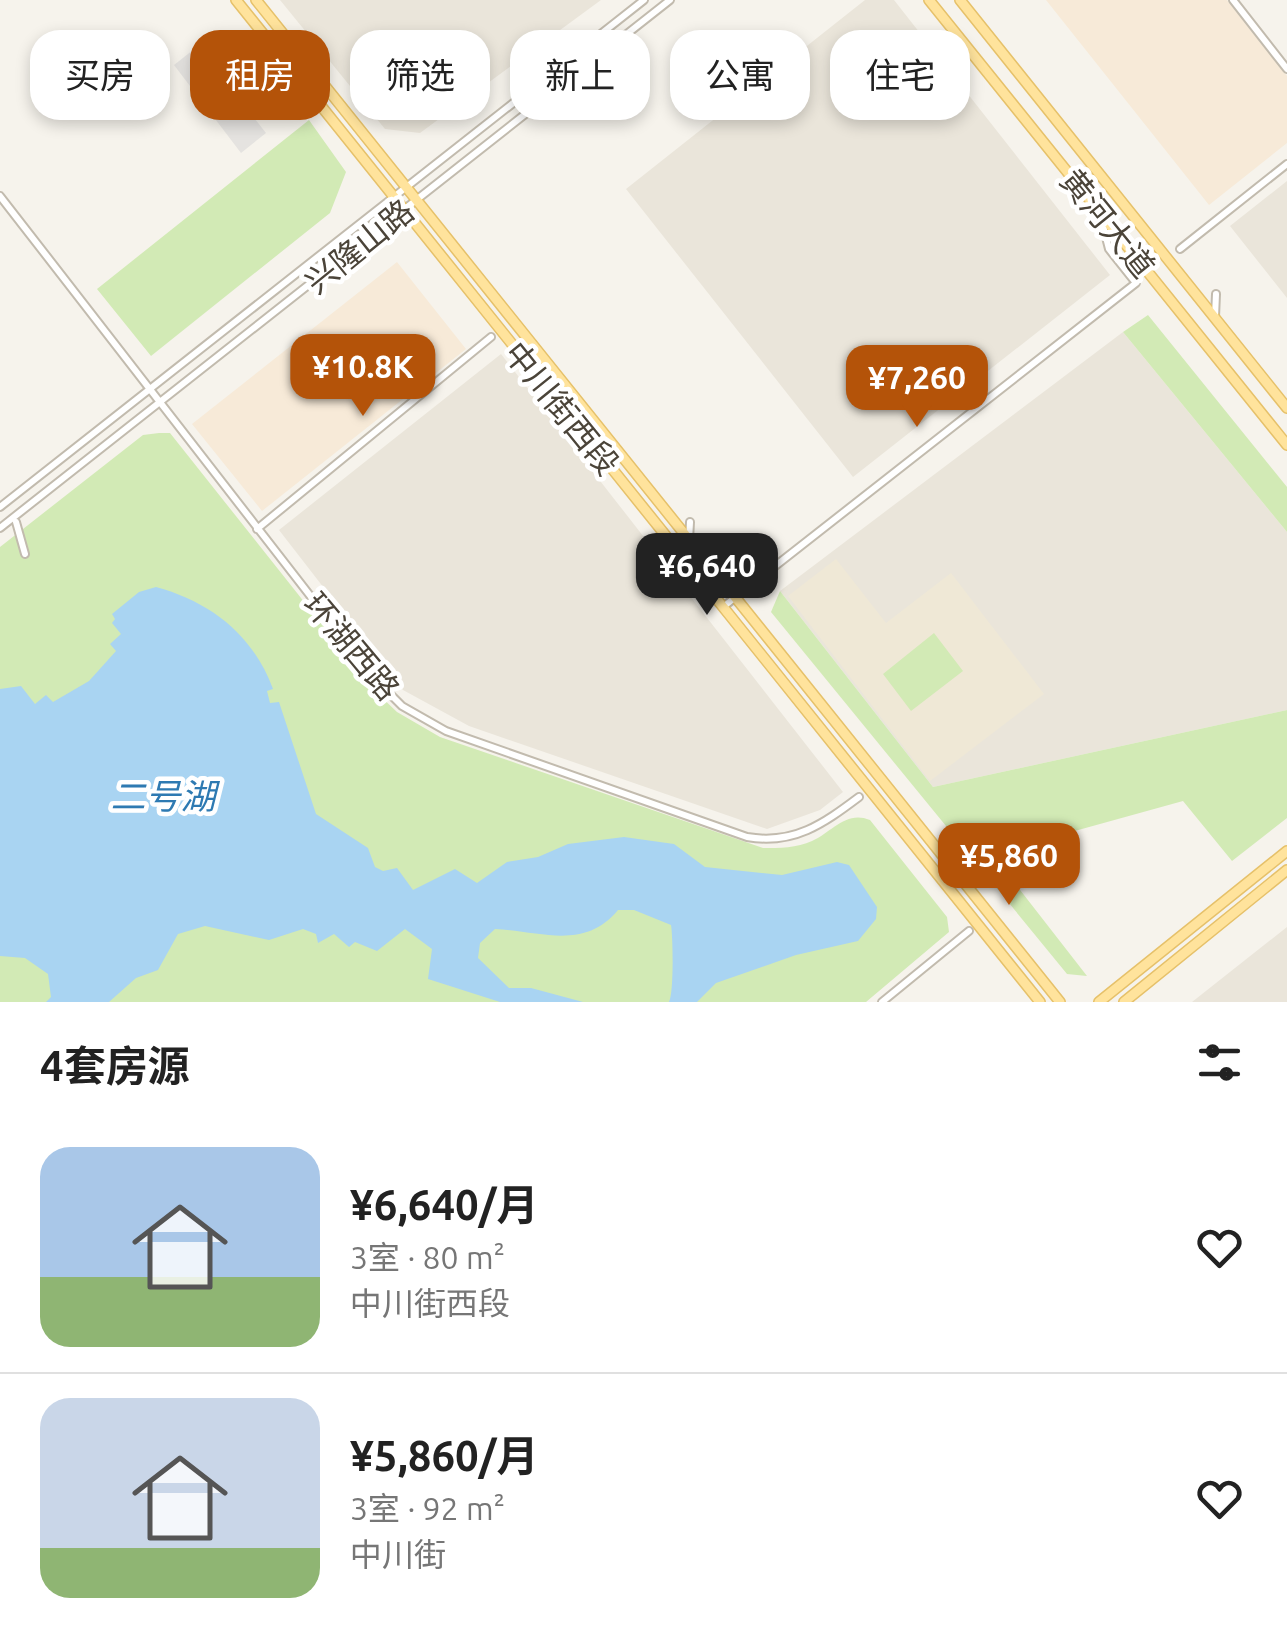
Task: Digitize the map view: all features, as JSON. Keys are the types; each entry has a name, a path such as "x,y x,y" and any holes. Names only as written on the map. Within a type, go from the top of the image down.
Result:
{"main road":[{"name":"中川街西段","path":"236,0 1040,1002"},
{"name":"中川街西段","path":"256,0 1060,1002"},
{"name":"黄河大道","path":"928,0 1287,446"},
{"name":"黄河大道","path":"960,0 1287,408"},
{"path":"374,173 384,170 386,164"},
{"path":"1099,1002 1287,851"},
{"path":"1124,1002 1287,870"}],"street":[{"name":"兴隆山路","path":"0,507 644,0"},
{"name":"兴隆山路","path":"0,528 670,0"},
{"path":"1233,0 1287,69"},
{"path":"1180,249 1287,164"},
{"name":"环湖西路","path":"0,196 381,687 412,713 446,731 763,839 806,833 858,797"},
{"path":"723,607 1136,283 1109,248 1099,212"},
{"path":"1215,318 1216,294"},
{"path":"257,529 491,337"},
{"path":"16,522 25,554"},
{"path":"689,542 690,522"},
{"path":"882,1002 969,931"}],"shaded area":[{"path":"280,0 601,0 560,30 510,30 510,67 490,82 490,30 350,30 350,86 330,61 330,30 304,30"},
{"path":"865,0 894,0 918,30 830,30 830,120 970,120 970,97 1110,275 853,477 626,189 713,120 810,120 810,43"},
{"path":"1046,0 1227,0 1287,76 1287,143 1209,205"},
{"path":"190,52 190,86 174,65"},
{"path":"216,120 256,120 266,133 241,153"},
{"path":"378,120 438,120 420,133 385,129"},
{"path":"1287,181 1287,298 1230,226"},
{"path":"397,262 466,349 262,511 192,424"},
{"path":"1123,332 1287,532 1287,710 933,787 780,591"},
{"path":"501,354 843,792 820,810 767,829 469,726 403,690 279,530"},
{"path":"836,559 886,623 951,573 1044,694 930,781 788,596"},
{"path":"1287,927 1287,1002 1192,1002"}],"green space":[{"path":"309,120 346,172 330,213 151,356 97,289"},
{"path":"1148,315 1287,487 1287,532 1123,332"},
{"path":"170,433 374,690 397,712 440,737 763,848 800,845 846,820 870,820 947,917 949,932 866,1002 0,1002 0,547 143,435"},
{"path":"780,591 933,787 1287,710 1287,818 1232,861 1183,801 992,854 1087,976 1067,974 771,612"},
{"path":"934,633 963,671 911,711 883,674"}],"water":[{"name":"二号湖","path":"156,587 195,602 242,637 273,689 267,691 270,703 279,702 316,814 368,848 375,867 383,871 397,868 413,890 455,869 477,883 507,862 538,857 568,844 624,837 674,844 705,867 782,875 837,862 849,865 877,907 876,919 858,941 796,955 716,983 697,1002 669,1002 671,925 634,910 618,910 605,923 576,935 495,929 480,943 478,958 509,988 531,988 583,1002 500,1002 428,979 432,949 405,929 377,951 355,942 349,947 334,934 318,943 316,934 303,929 269,940 205,926 178,934 158,970 136,978 109,1002 46,1002 51,997 48,974 25,958 0,956 0,689 21,686 35,704 46,695 53,702 89,681 116,651 110,644 121,634 112,623 112,614 139,592"}]}
